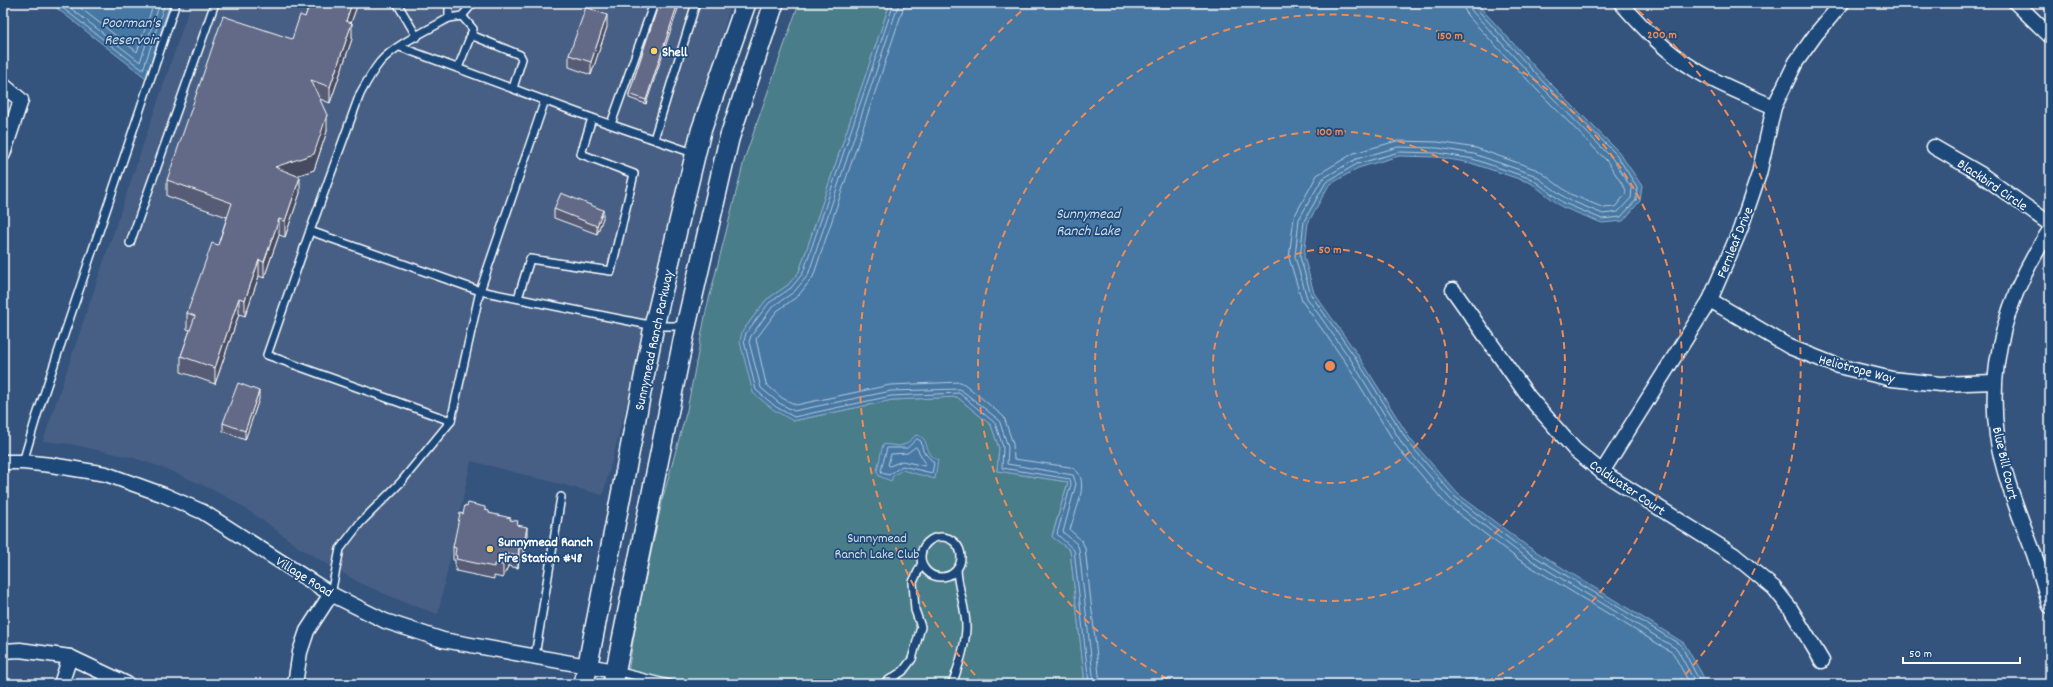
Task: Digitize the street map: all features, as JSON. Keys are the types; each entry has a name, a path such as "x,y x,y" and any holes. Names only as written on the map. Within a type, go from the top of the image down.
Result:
{"main road":[{"name":"Sunnymead Ranch Parkway","path":"584,684 654,326 701,131 746,3"},
{"name":"Sunnymead Ranch Parkway","path":"614,678 686,326 729,139 774,3"}],"street":[{"path":"1621,3 1637,22 1671,54 1694,70 1718,83 1774,107"},
{"name":"Fernleaf Drive","path":"1602,472 1710,300 1740,230 1759,174 1774,107 1796,62 1816,34 1842,3"},
{"path":"2016,3 2048,30"},
{"path":"3,85 21,100 3,154"},
{"name":"Blackbird Circle","path":"1934,147 1979,173 2050,224"},
{"name":"Blue Bill Court","path":"2050,230 2031,258 2012,301 1999,345 1994,382 1999,443 2013,499 2034,556 2050,606"},
{"name":"Coldwater Court","path":"1453,290 1528,396 1575,450 1602,472 1734,555 1774,588 1790,608 1822,661"},
{"name":"Heliotrope Way","path":"1710,300 1790,347 1838,366 1892,379 1940,384 1994,382"},
{"name":"Village Road","path":"3,462 23,462 106,474 164,495 203,512 331,594 385,621 443,640 588,666 614,678"},
{"path":"295,684 300,652 307,631 331,594"},
{"path":"3,651 20,650 70,657 127,684"},
{"path":"61,684 70,657"}],"lane":[{"path":"23,462 37,415 176,3"},
{"path":"130,243 215,3"},
{"path":"396,3 417,37"},
{"path":"449,3 449,18"},
{"path":"451,421 267,355 360,94 381,61 400,47 449,18 462,16 473,3"},
{"path":"611,124 654,3"},
{"path":"654,140 696,3"},
{"path":"458,68 473,29 462,16"},
{"path":"470,35 520,54 522,59 513,88"},
{"path":"400,47 592,118 696,154"},
{"path":"331,594 340,549 360,523 401,482 451,421 480,291 545,100"},
{"path":"518,298 530,259 611,271 634,174 581,154 592,118"},
{"path":"310,231 480,291 654,326 686,326"},
{"path":"535,656 561,497"},
{"path":"952,684 961,660 966,628 957,584 957,570 960,564 961,550 957,544 945,537 932,539 926,543 921,556 924,568 934,576 947,577 957,570"},
{"path":"883,684 903,671 912,659 921,627 915,610 913,582 922,563"},
{"path":"614,678 669,684"}],"shaded area":[{"path":"191,3 728,3 730,6 603,495 471,461 438,614 406,603 362,584 298,547 267,523 229,498 194,481 134,458 70,444 43,441"}],"green space":[{"name":"Sunnymead Ranch Lake Club","path":"799,3 890,3 799,272 788,285 766,300 742,332 793,421 892,400 957,397 991,425 999,448 997,471 1068,482 1052,536 1070,550 1085,684 626,684 637,618 663,497 687,410 706,311 745,157"}],"water":[{"name":"Poorman's Reservoir","path":"50,3 170,3 146,78"},
{"name":"Sunnymead Ranch Lake","path":"890,3 1476,3 1548,81 1619,152 1642,186 1640,201 1623,221 1602,223 1562,207 1531,183 1471,163 1437,157 1399,156 1358,168 1329,185 1308,223 1304,256 1314,293 1358,355 1411,440 1458,494 1527,546 1684,643 1706,681 1705,684 1085,684 1070,550 1052,537 1068,482 997,471 999,448 991,425 957,397 892,400 793,421 774,410 753,393 740,342 742,332 766,300 788,285 799,272"},
{"path":"916,435 921,436 924,439 930,453 938,460 935,479 902,470 893,476 891,481 879,476 877,471 883,444 899,446 906,444"}],"building":[{"path":"310,3 352,3 346,21 352,23 330,87 311,80 327,115 314,154 275,167 300,177 285,221 279,219 264,262 259,260 245,300 239,298 215,368 181,356 195,316 187,313 212,243 218,245 232,203 167,180 223,16 292,39 300,15 305,17"},
{"name":"Shell","path":"659,3 678,3 646,100 629,94"},
{"path":"586,7 607,15 591,62 569,55"},
{"path":"561,193 603,210 597,226 554,209"},
{"path":"238,383 259,391 245,431 223,423"},
{"name":"Sunnymead Ranch Fire Station #48","path":"468,503 485,507 485,510 489,511 489,513 511,518 510,520 518,521 517,525 527,527 523,549 519,548 518,555 508,553 503,565 494,564 494,567 456,559 456,548 453,547 460,513 463,514 465,505 467,506"}],"place":[{"name":"Shell","path":"654,51"},
{"name":"Sunnymead Ranch Fire Station #48","path":"490,549"}]}
